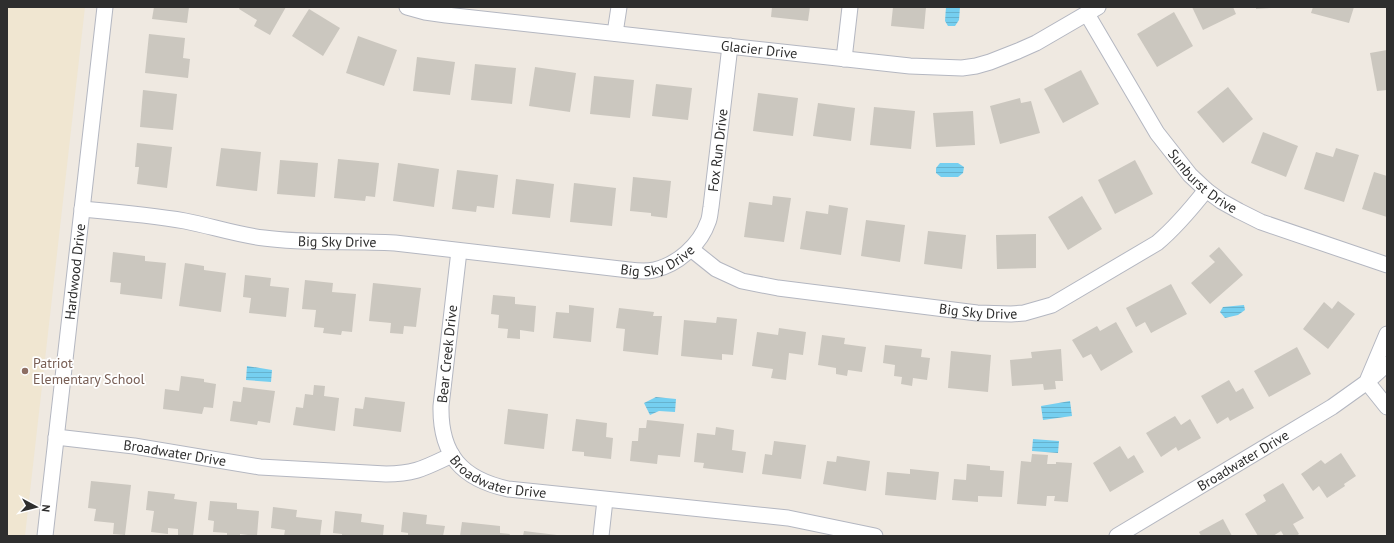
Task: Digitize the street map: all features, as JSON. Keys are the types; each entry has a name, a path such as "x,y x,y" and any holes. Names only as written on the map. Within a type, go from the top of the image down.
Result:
{"street":[{"name":"Hardwood Drive","path":"45,536 105,7"},
{"name":"Glacier Drive","path":"407,7 425,12 446,15 930,68 962,68 976,66 1004,57 1036,43 1092,11"},
{"path":"615,33 618,7"},
{"path":"844,59 850,7"},
{"name":"Sunburst Drive","path":"1092,11 1157,133 1190,175 1206,190 1239,212 1260,222 1387,265"},
{"name":"Fox Run Drive","path":"691,249 699,240 706,226 711,207 730,46"},
{"name":"Big Sky Drive","path":"82,209 162,217 243,235 291,241 387,243 642,271 653,271 665,267 691,249 716,269 742,281 778,288 977,313 1024,313 1052,305 1157,243 1186,216 1206,190"},
{"name":"Bear Creek Drive","path":"452,455 445,442 442,432 441,406 459,252"},
{"path":"1387,334 1367,382 1387,407"},
{"name":"Broadwater Drive","path":"1117,536 1332,408 1367,382 1387,364"},
{"name":"Broadwater Drive","path":"56,437 134,446 260,467 386,474 416,472 452,455 471,476 492,485 508,489 788,518 875,536"},
{"path":"601,536 605,500"}],"shaded area":[{"name":"Patriot Elementary School","path":"7,7 85,7 25,536 7,536"}],"water":[{"path":"946,7 960,7 959,20 955,26 948,26 945,21"},
{"path":"940,163 958,163 964,167 963,173 958,177 941,177 936,173 936,168"},
{"path":"1244,305 1245,310 1238,315 1225,318 1220,312 1223,307"},
{"path":"247,366 272,370 271,382 246,380"},
{"path":"656,397 676,399 675,412 659,411 650,415 644,403"},
{"path":"1070,401 1072,416 1043,420 1041,406"},
{"path":"1033,439 1059,441 1058,453 1032,451"}],"building":[{"path":"154,7 189,7 187,23 152,19"},
{"path":"240,7 286,7 270,35 254,26 257,20 239,9"},
{"path":"772,7 810,7 808,21 771,17"},
{"path":"893,7 926,7 924,29 891,26"},
{"path":"1192,7 1233,7 1236,14 1203,30"},
{"path":"1256,7 1271,7 1271,8 1256,9"},
{"path":"1313,7 1354,7 1349,23 1311,13"},
{"path":"309,9 340,28 323,56 292,36"},
{"path":"1174,12 1193,46 1157,67 1137,34"},
{"path":"149,34 185,38 183,58 190,59 188,78 145,73"},
{"path":"358,36 397,50 384,86 346,73"},
{"path":"1387,50 1387,90 1377,91 1370,53"},
{"path":"417,57 455,62 450,95 413,91"},
{"path":"475,64 516,68 512,104 471,100"},
{"path":"535,67 576,73 570,112 529,106"},
{"path":"1081,70 1099,104 1063,123 1044,89"},
{"path":"594,76 634,80 630,118 590,114"},
{"path":"656,84 692,88 688,120 652,116"},
{"path":"1228,87 1253,119 1223,143 1197,112"},
{"path":"143,90 177,94 173,130 140,127"},
{"path":"758,93 798,98 793,136 753,131"},
{"path":"1020,98 1021,103 1031,101 1040,133 1000,144 990,106"},
{"path":"818,103 855,108 851,141 813,136"},
{"path":"874,107 915,111 911,149 870,145"},
{"path":"973,111 975,145 936,147 933,113"},
{"path":"1263,132 1298,146 1286,177 1251,163"},
{"path":"137,143 172,147 167,188 137,184 139,167 135,167"},
{"path":"221,148 261,152 257,191 216,186"},
{"path":"1336,148 1359,155 1344,202 1304,189 1316,152 1333,157"},
{"path":"338,159 379,163 375,197 366,196 365,201 334,198"},
{"path":"280,160 318,163 315,197 277,194"},
{"path":"1135,160 1153,194 1115,214 1098,180"},
{"path":"398,163 439,169 434,207 393,201"},
{"path":"457,170 498,175 494,208 477,206 476,212 452,209"},
{"path":"1374,172 1387,176 1387,217 1362,209"},
{"path":"633,177 671,181 667,218 651,216 651,213 630,211"},
{"path":"516,179 554,184 550,218 512,214"},
{"path":"574,183 616,188 612,226 570,222"},
{"path":"773,196 791,198 784,242 744,237 749,202 772,205"},
{"path":"1082,196 1102,229 1068,250 1048,217"},
{"path":"829,205 848,208 841,255 800,249 806,211 828,214"},
{"path":"866,220 905,225 900,262 861,256"},
{"path":"928,231 966,235 962,269 924,264"},
{"path":"1036,234 1036,268 997,269 996,235"},
{"path":"1219,247 1243,275 1210,304 1191,283 1215,262 1209,256"},
{"path":"113,252 145,256 145,261 166,263 162,299 120,294 121,283 110,282"},
{"path":"185,263 204,266 204,270 226,273 221,312 179,306"},
{"path":"245,275 271,278 270,286 289,288 286,317 249,313 251,298 243,297"},
{"path":"305,280 333,283 332,292 356,294 352,332 342,331 341,335 323,333 324,328 314,327 316,310 302,309"},
{"path":"373,283 421,288 416,327 404,326 403,334 390,333 391,323 369,321"},
{"path":"1171,284 1187,314 1151,333 1145,322 1136,327 1126,308"},
{"path":"493,295 515,297 515,304 536,306 534,332 520,330 520,339 507,338 508,329 498,328 499,315 491,314"},
{"path":"1338,301 1355,314 1328,349 1303,329 1324,302 1332,309"},
{"path":"569,305 594,308 591,342 553,338 556,312 569,313"},
{"path":"619,308 654,312 653,316 662,316 658,355 623,351 625,329 616,328"},
{"path":"717,317 737,319 733,355 722,354 722,360 681,356 684,320 716,323"},
{"path":"1116,322 1133,352 1101,371 1091,354 1083,358 1072,340 1097,326 1100,331"},
{"path":"779,328 806,332 803,355 789,353 786,380 771,378 773,369 752,366 757,332 778,335"},
{"path":"822,335 845,338 844,344 866,347 862,372 848,370 847,376 836,374 836,368 818,365"},
{"path":"885,345 922,349 921,357 930,358 927,380 913,378 912,386 901,384 902,377 894,376 895,365 883,363"},
{"path":"1297,347 1311,374 1269,397 1254,371"},
{"path":"1061,349 1063,381 1055,381 1056,389 1044,390 1043,384 1012,386 1010,360 1032,358 1031,352"},
{"path":"951,351 991,355 988,392 948,388"},
{"path":"181,376 204,379 204,382 216,384 213,408 204,407 202,414 163,409 165,389 179,391"},
{"path":"1229,380 1236,392 1243,388 1254,408 1230,421 1228,417 1217,424 1201,396"},
{"path":"314,385 325,386 324,396 339,398 335,431 293,425 296,407 303,408 305,394 313,395"},
{"path":"243,387 275,391 270,423 258,421 257,425 230,421 233,401 241,402"},
{"path":"365,397 405,402 401,432 353,426 355,408 363,409"},
{"path":"508,409 548,414 544,449 504,444"},
{"path":"1175,416 1181,425 1190,419 1201,438 1178,451 1176,447 1161,457 1146,433"},
{"path":"576,419 607,423 606,437 613,438 611,459 584,456 584,452 572,451"},
{"path":"647,420 684,424 680,457 658,455 657,464 630,461 632,441 638,441 639,428 646,428"},
{"path":"716,427 734,430 732,450 746,452 743,473 703,468 704,463 694,462 697,433 715,435"},
{"path":"774,441 806,445 801,479 762,474 765,454 772,455"},
{"path":"1120,446 1128,459 1134,455 1144,472 1110,492 1093,463"},
{"path":"1341,453 1356,476 1344,484 1345,486 1327,498 1319,486 1313,491 1301,474 1321,460 1325,464"},
{"path":"1032,454 1048,455 1047,464 1056,464 1056,462 1072,463 1068,502 1054,501 1055,496 1047,496 1046,506 1017,504 1021,461 1031,462"},
{"path":"837,456 870,461 866,491 823,484 827,461 836,462"},
{"path":"967,464 990,466 990,470 1004,471 1002,497 978,496 978,502 952,500 954,479 966,480"},
{"path":"910,469 939,472 936,500 885,495 887,472 910,474"},
{"path":"91,481 131,485 125,535 113,534 114,523 94,521 96,509 88,508"},
{"path":"1283,483 1304,518 1293,524 1299,534 1296,536 1284,536 1281,531 1273,536 1258,536 1245,514 1266,501 1263,495"},
{"path":"148,491 175,494 174,499 197,502 193,536 178,535 178,529 168,528 168,534 151,532 154,511 146,510"},
{"path":"210,501 237,503 237,509 259,511 257,536 240,534 240,536 227,536 227,533 213,532 214,521 208,520"},
{"path":"273,507 297,510 296,517 322,520 320,536 284,536 285,530 271,528"},
{"path":"335,511 362,514 361,522 384,525 383,536 342,536 342,534 333,533"},
{"path":"403,512 427,515 426,524 445,526 443,536 408,536 408,533 401,532"},
{"path":"1223,519 1232,536 1201,536 1199,532"},
{"path":"462,522 500,526 500,533 510,534 509,536 460,536"},
{"path":"524,531 557,535 557,536 523,536"}],"place":[{"name":"Patriot Elementary School","path":"25,371"}]}
